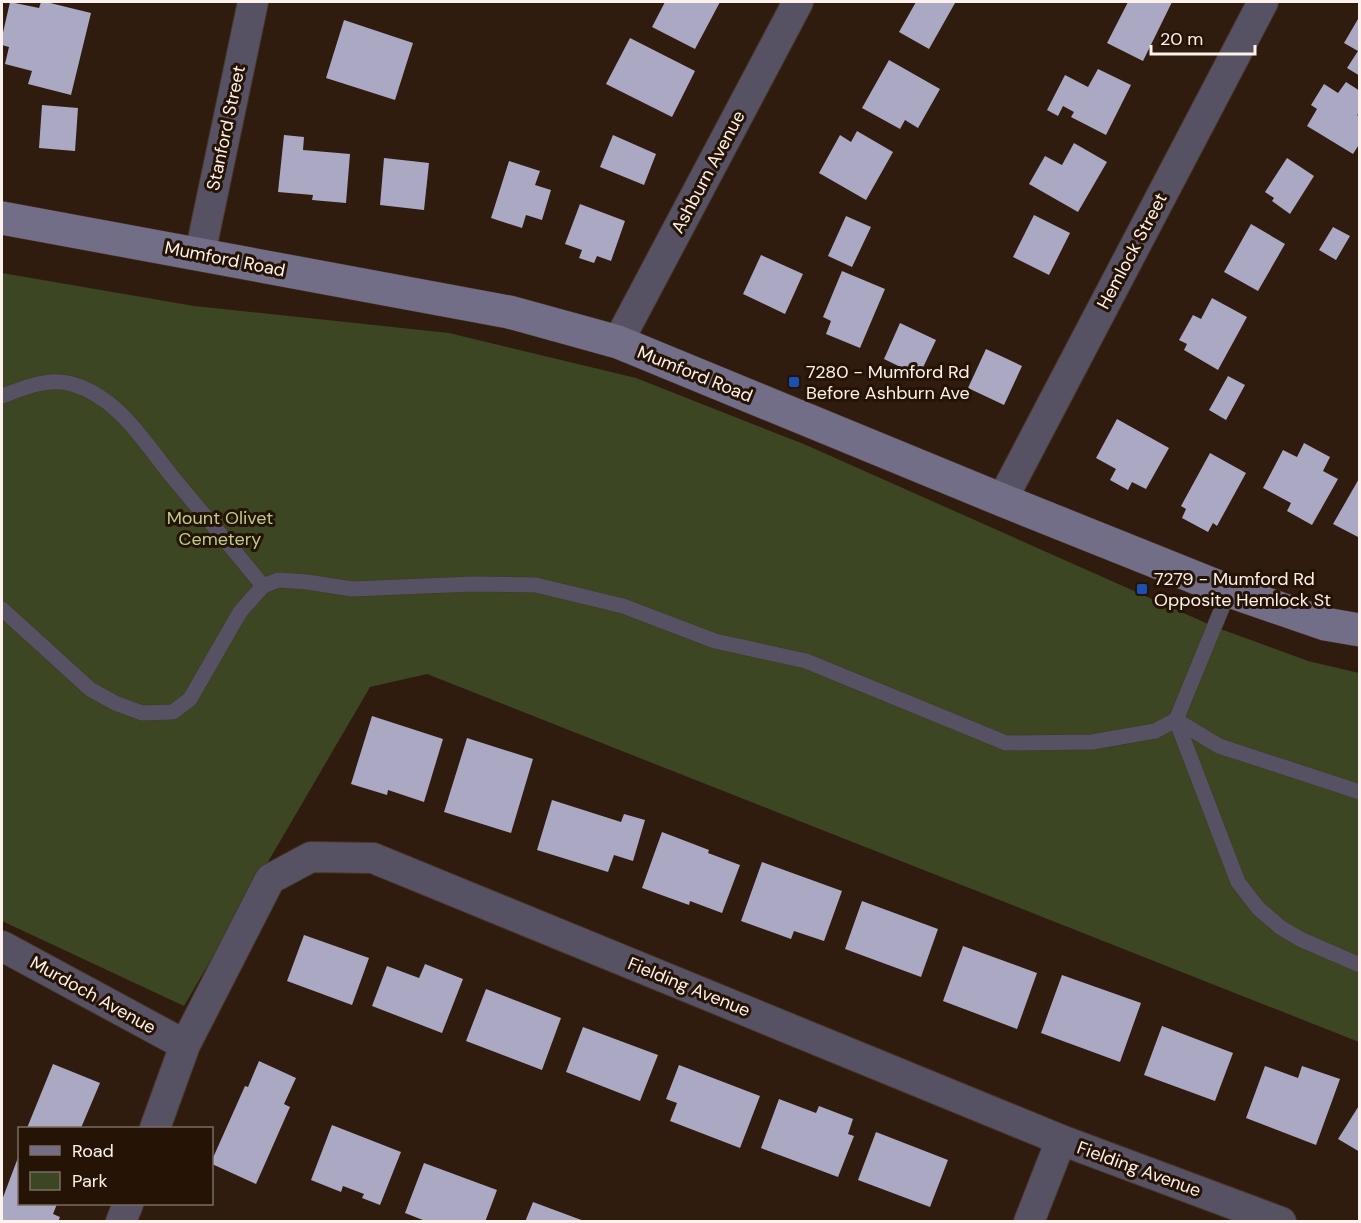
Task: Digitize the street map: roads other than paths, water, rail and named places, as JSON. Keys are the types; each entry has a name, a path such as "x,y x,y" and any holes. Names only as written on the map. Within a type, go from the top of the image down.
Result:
{"street":[{"name":"Stanford Street","path":"200,254 253,2"},
{"name":"Ashburn Avenue","path":"618,342 798,2"},
{"name":"Hemlock Street","path":"1002,500 1263,2"},
{"path":"2,195 38,225"},
{"name":"Mumford Road","path":"2,218 509,312 618,342 1229,591 1325,624 1359,630"},
{"name":"Fielding Avenue","path":"155,1127 185,1045 270,879 310,856 373,858 1061,1140 1281,1221"},
{"name":"Murdoch Avenue","path":"2,946 185,1045"},
{"path":"1029,1221 1061,1140"},
{"path":"121,1221 127,1205"}],"lane":[{"path":"2,396 44,381 71,383 88,390 117,411 142,436 173,478 263,586"},
{"path":"2,609 90,689 115,703 142,712 173,712 190,699 240,612 263,586 278,580 352,589 473,584 536,585 623,606 715,641 806,661 1006,743 1092,742 1155,731 1176,720 1229,591"},
{"path":"1176,720 1218,746 1359,792"},
{"path":"1176,720 1238,882 1258,908 1280,927 1300,939 1359,965"}],"place":[{"name":"7280 - Mumford Rd Before Ashburn Ave","path":"794,382"},
{"name":"7279 - Mumford Rd Opposite Hemlock St","path":"1142,589"}],"park label":[{"name":"Mount Olivet Cemetery","path":"220,528"}]}
